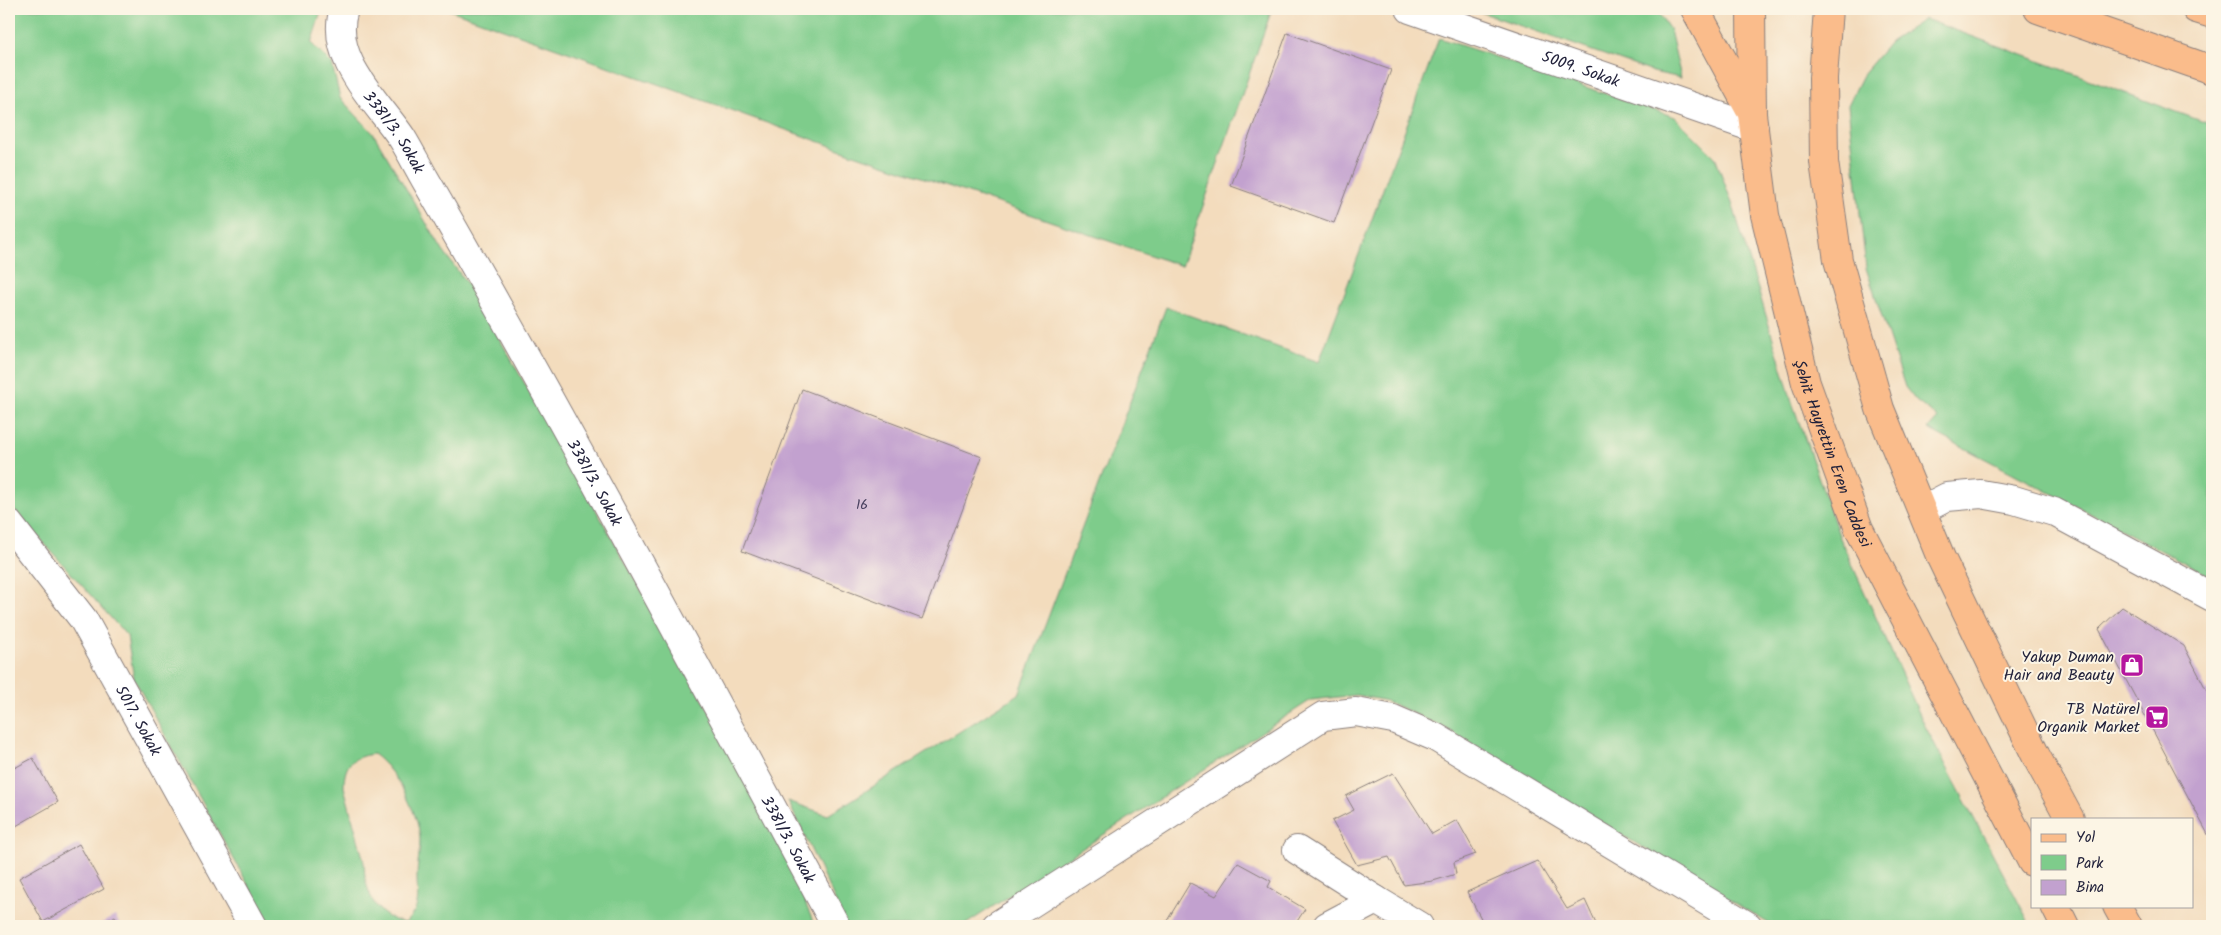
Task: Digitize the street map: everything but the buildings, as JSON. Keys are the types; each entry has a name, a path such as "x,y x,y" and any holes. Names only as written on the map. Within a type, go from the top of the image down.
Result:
{"main road":[{"path":"1695,9 1753,121"},
{"name":"Şehit Hayrettin Eren Caddesi","path":"1751,9 1753,121 1765,215 1802,366 1859,529 2031,860"},
{"path":"1828,9 1824,78 1824,162 1838,260 1880,409 1950,576 2036,756 2069,818"},
{"path":"2038,9 2212,70"},
{"path":"2196,9 2212,14"},
{"path":"2056,908 2066,926"},
{"path":"2118,908 2128,926"}],"street":[{"name":"3381/3. Sokak","path":"344,9 341,16 343,46 360,82 401,138 521,345 836,926"},
{"name":"5009. Sokak","path":"1410,9 1753,121"},
{"path":"1922,510 1947,497 1981,494 2014,500 2054,512 2212,597"},
{"name":"5017. Sokak","path":"9,524 83,619 253,926"},
{"path":"996,926 1323,716 1356,712 1393,719 1435,737 1748,926"},
{"path":"1297,850 1419,926"},
{"path":"1327,926 1376,900"}],"green space":[{"path":"9,9 322,9 311,43 332,64 340,98 373,133 443,251 472,290 767,813 815,926 271,926 134,679 127,636 9,504","holes":["373,754 381,761 404,792 419,828 417,901 414,912 405,923 396,921 383,913 373,901 367,886 363,858 344,787 345,773 350,763 354,760"]},
{"path":"447,9 1272,9 1182,266 851,153"},
{"path":"1472,9 1656,9 1670,30 1681,78 1653,72"},
{"path":"1925,19 2212,125 2212,577 1928,429 1938,418 1916,401 1905,387 1866,268 1848,105 1864,73 1890,42"},
{"path":"1439,38 1675,117 1715,157 1733,206 1793,405 1840,538 1924,724 2031,926 1773,926 1443,727 1386,701 1357,695 1311,700 963,926 847,926 788,801 828,815 1019,694 1166,307 1319,362"}],"place":[{"name":"Yakup Duman Hair and Beauty","path":"2132,665"},
{"name":"TB Natürel Organik Market","path":"2157,717"}]}
